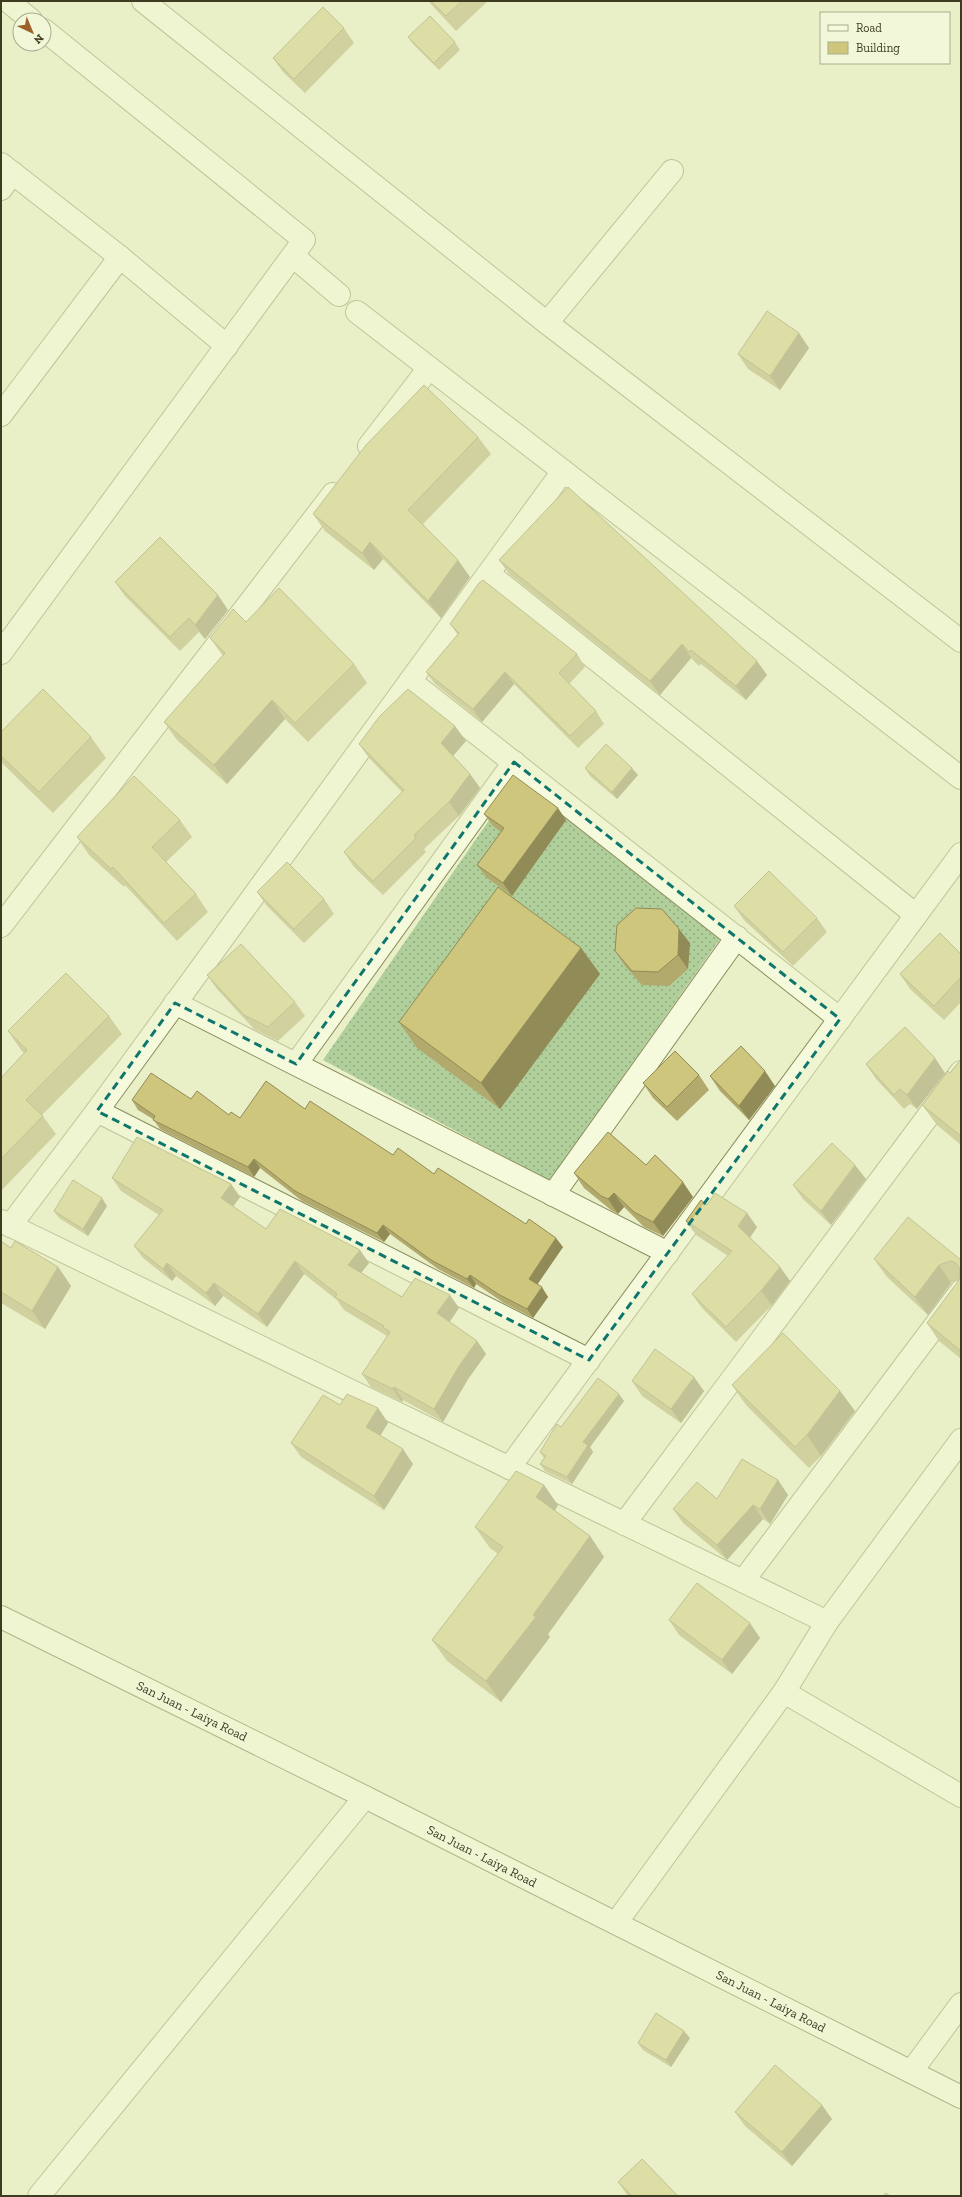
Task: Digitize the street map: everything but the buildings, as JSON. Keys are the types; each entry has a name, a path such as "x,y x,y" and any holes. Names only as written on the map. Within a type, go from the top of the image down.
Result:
{"street":[{"path":"8,1 21,12"},
{"path":"143,1 547,323 961,641"},
{"path":"1,653 304,240 52,36"},
{"path":"547,323 672,171"},
{"path":"5,176 120,257 227,346"},
{"path":"293,256 340,295"},
{"path":"1,415 120,257"},
{"path":"357,312 961,778"},
{"path":"1,926 429,368"},
{"path":"563,471 176,1003 96,1111 6,1223 827,1622"},
{"path":"489,574 916,916"},
{"path":"410,681 840,1019"},
{"path":"296,1064 514,762"},
{"path":"509,1468 961,854"},
{"path":"553,1195 737,937"},
{"path":"176,1003 668,1253"},
{"path":"624,1524 961,1072"},
{"path":"96,1111 589,1360"},
{"path":"743,1582 961,1291"},
{"path":"616,1923 784,1692 827,1622 961,1440"},
{"name":"San Juan - Laiya Road","path":"1,1617 365,1797 961,2097"},
{"path":"784,1692 961,1796"},
{"path":"39,2196 365,1797"},
{"path":"911,2072 961,2004"}],"highlighted area":[{"path":"514,762 840,1019 589,1360 97,1111 175,1003 296,1064"}],"green space":[{"path":"517,780 720,939 549,1181 323,1060"}]}
